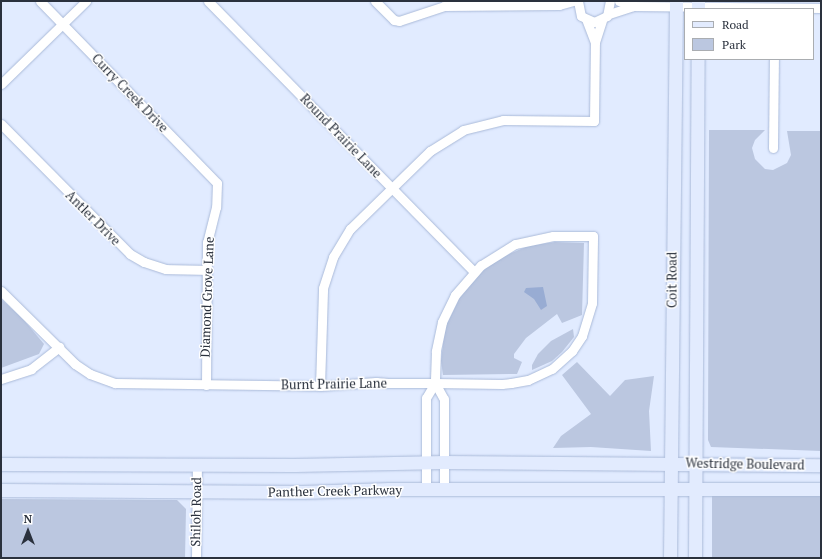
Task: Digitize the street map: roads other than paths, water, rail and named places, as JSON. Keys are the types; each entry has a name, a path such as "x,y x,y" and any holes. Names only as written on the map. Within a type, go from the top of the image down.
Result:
{"main road":[{"name":"Coit Road","path":"670,558 676,4"},
{"name":"Coit Road","path":"695,558 694,463 698,60"},
{"name":"Panther Creek Parkway","path":"1,464 197,465 426,462 670,463"},
{"name":"Westridge Boulevard","path":"670,463 821,464"},
{"name":"Westridge Boulevard","path":"670,491 695,488 821,489"},
{"name":"Panther Creek Parkway","path":"1,490 197,491 444,489 670,491"}],"street":[{"name":"Curry Creek Drive","path":"40,1 215,181 218,187"},
{"path":"1,84 86,1"},
{"name":"Round Prairie Lane","path":"208,1 473,271"},
{"path":"375,1 391,18 399,21 444,6 559,5 573,1"},
{"path":"578,1 583,18 595,42"},
{"path":"320,386 321,298 329,267 350,230 436,145 473,126 503,120 594,121 595,42 606,17 610,1"},
{"path":"619,1 633,6"},
{"path":"559,5 583,18 594,22 633,6 676,4 698,6 775,6 821,8"},
{"path":"773,148 774,60"},
{"name":"Antler Drive","path":"1,124 130,254 144,262 166,269 206,270"},
{"name":"Diamond Grove Lane","path":"206,385 207,242 218,187"},
{"name":"Burnt Prairie Lane","path":"1,291 82,369 106,381 128,384 320,386 376,382 520,382 544,373 566,358 582,336 591,312 593,236 553,236 524,241 497,253 473,271"},
{"path":"426,490 426,398 435,383 436,351 442,322 455,295 473,271"},
{"path":"1,379 31,369 59,347"},
{"path":"435,383 444,399 444,489"},
{"name":"Shiloh Road","path":"196,558 197,465"}]}
